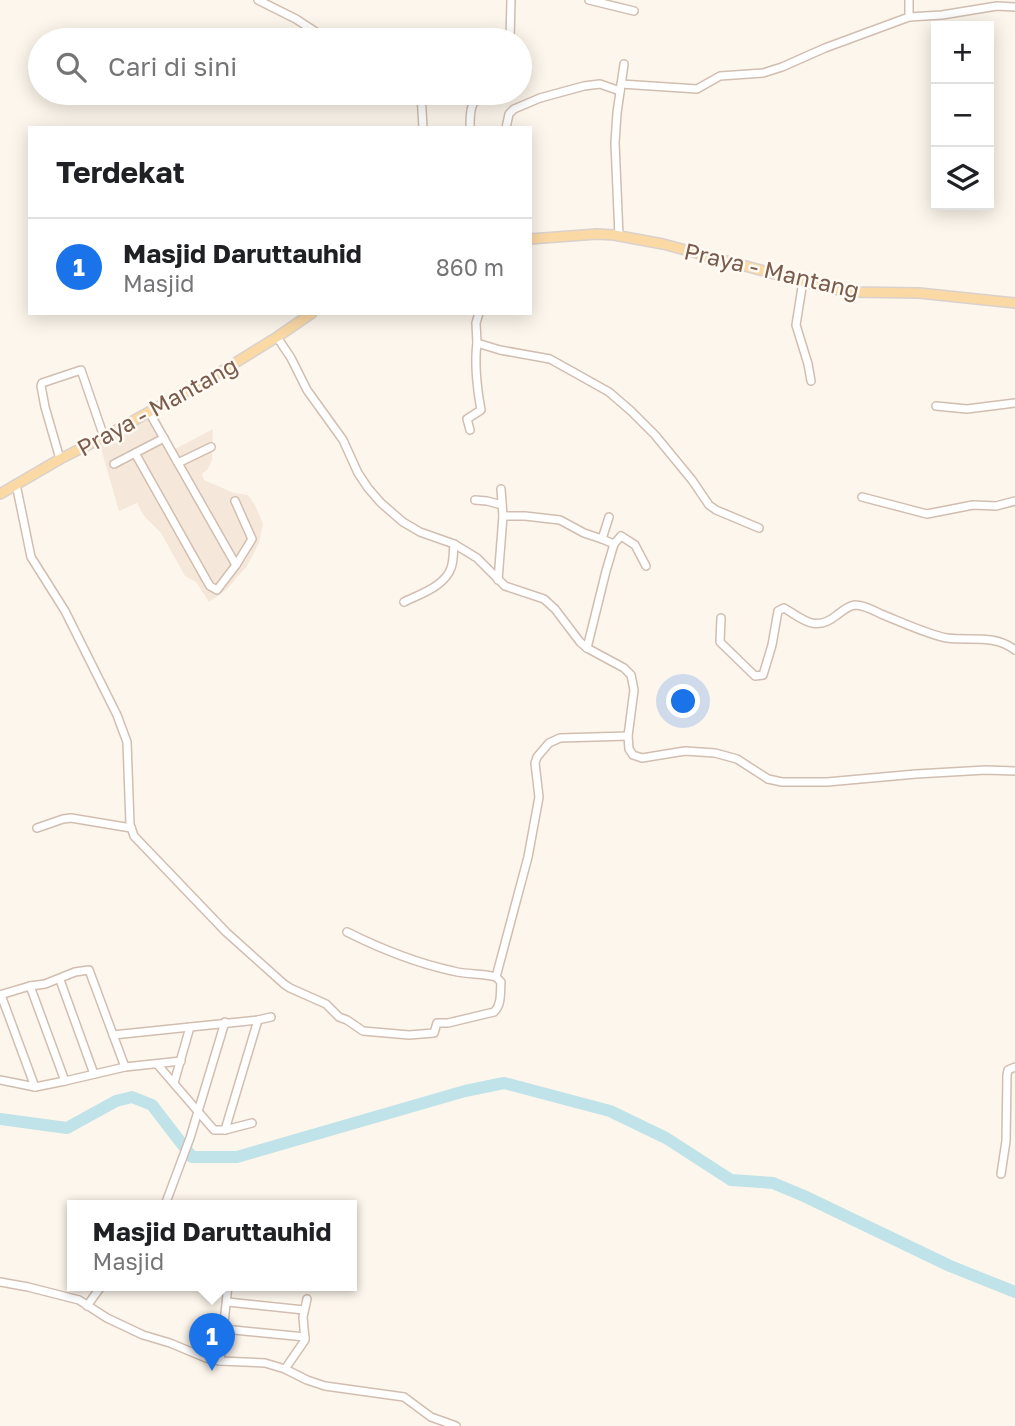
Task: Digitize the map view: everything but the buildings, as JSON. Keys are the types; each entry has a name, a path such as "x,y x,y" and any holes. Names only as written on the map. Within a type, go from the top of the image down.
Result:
{"main road":[{"name":"Praya - Mantang","path":"532,239 597,234 620,236 663,244 850,292 919,293 1015,303"},
{"name":"Praya - Mantang","path":"0,494 214,376 309,315"}],"street":[{"path":"258,0 310,28"},
{"path":"510,28 511,0"},
{"path":"589,0 634,11"},
{"path":"909,0 909,17"},
{"path":"532,103 555,93 596,84 620,88 697,89 720,76 763,73 782,67 909,17 942,15 997,6 1015,7"},
{"path":"620,236 615,143 624,64"},
{"path":"422,105 423,126"},
{"path":"470,126 472,105"},
{"path":"506,126 509,114 526,105"},
{"path":"803,281 796,325 811,381"},
{"path":"470,430 467,419 481,410 476,378 478,315"},
{"path":"277,337 307,390 343,440 358,473 381,503 403,522 420,532 453,544 477,558 498,580 510,588 544,599 555,608 574,636 587,648 624,668 631,675 634,690 628,736 630,753 636,757 685,751 715,753 737,759 768,779 782,782 827,782 915,774 1015,771"},
{"path":"477,343 550,359 609,392 655,435 687,473 709,505 759,528"},
{"path":"60,459 45,407 42,383 81,370 104,437"},
{"path":"936,406 967,409 1015,403"},
{"path":"149,412 236,565"},
{"path":"114,464 163,438"},
{"path":"178,463 211,447"},
{"path":"135,453 210,586 216,590 252,539 235,501"},
{"path":"16,484 31,557 65,611 99,676 123,731 127,748 131,828 138,841 226,932 284,984 326,1004 337,1015 363,1031 409,1035 434,1033 437,1023 494,1012 500,1004 501,982 496,977 486,974 470,975 430,965 389,952 346,932"},
{"path":"498,580 503,516 501,489"},
{"path":"862,497 927,514 973,505 996,506 1015,501"},
{"path":"475,500 502,505"},
{"path":"503,516 560,520 584,533 614,544"},
{"path":"601,539 608,517"},
{"path":"587,648 614,544 621,536 633,543 646,566"},
{"path":"404,602 441,582 448,574 452,565 453,544"},
{"path":"721,618 720,642 755,676 763,675 778,611 784,608 812,624 829,621 845,608 863,606 946,638 992,640 1002,642 1015,650"},
{"path":"496,977 528,857 539,797 535,763 537,757 549,743 560,738 628,736"},
{"path":"37,828 71,818 131,828"},
{"path":"35,1087 0,995 60,980 75,972 89,970 124,1067"},
{"path":"60,980 94,1074"},
{"path":"30,986 65,1081"},
{"path":"113,1035 271,1017"},
{"path":"225,1130 258,1020"},
{"path":"167,1200 190,1138 225,1023"},
{"path":"174,1083 190,1027"},
{"path":"0,1080 35,1087 124,1067 181,1061"},
{"path":"157,1064 214,1129 225,1130 252,1123"},
{"path":"1002,1174 1006,1141 1007,1075 1008,1070 1015,1067"},
{"path":"0,1282 79,1300 107,1318 206,1359 265,1363 325,1386 404,1397 431,1417 456,1426"},
{"path":"88,1306 98,1291"},
{"path":"220,1361 228,1291"},
{"path":"285,1369 305,1336 304,1310 307,1299"},
{"path":"228,1302 304,1310"},
{"path":"225,1329 305,1336"}],"shaded area":[{"path":"157,414 175,449 213,429 212,460 202,474 204,480 234,493 248,495 263,524 259,543 247,566 227,589 209,602 196,582 185,576 161,533 144,516 137,503 119,511 100,445"}],"waterway":[{"path":"0,1119 67,1128 116,1101 132,1097 152,1105 192,1157 237,1157 465,1091 504,1083 610,1111 666,1138 731,1180 773,1183 950,1266 1015,1292"}],"place":[{"name":"Masjid Daruttauhid","path":"212,1371"}]}
